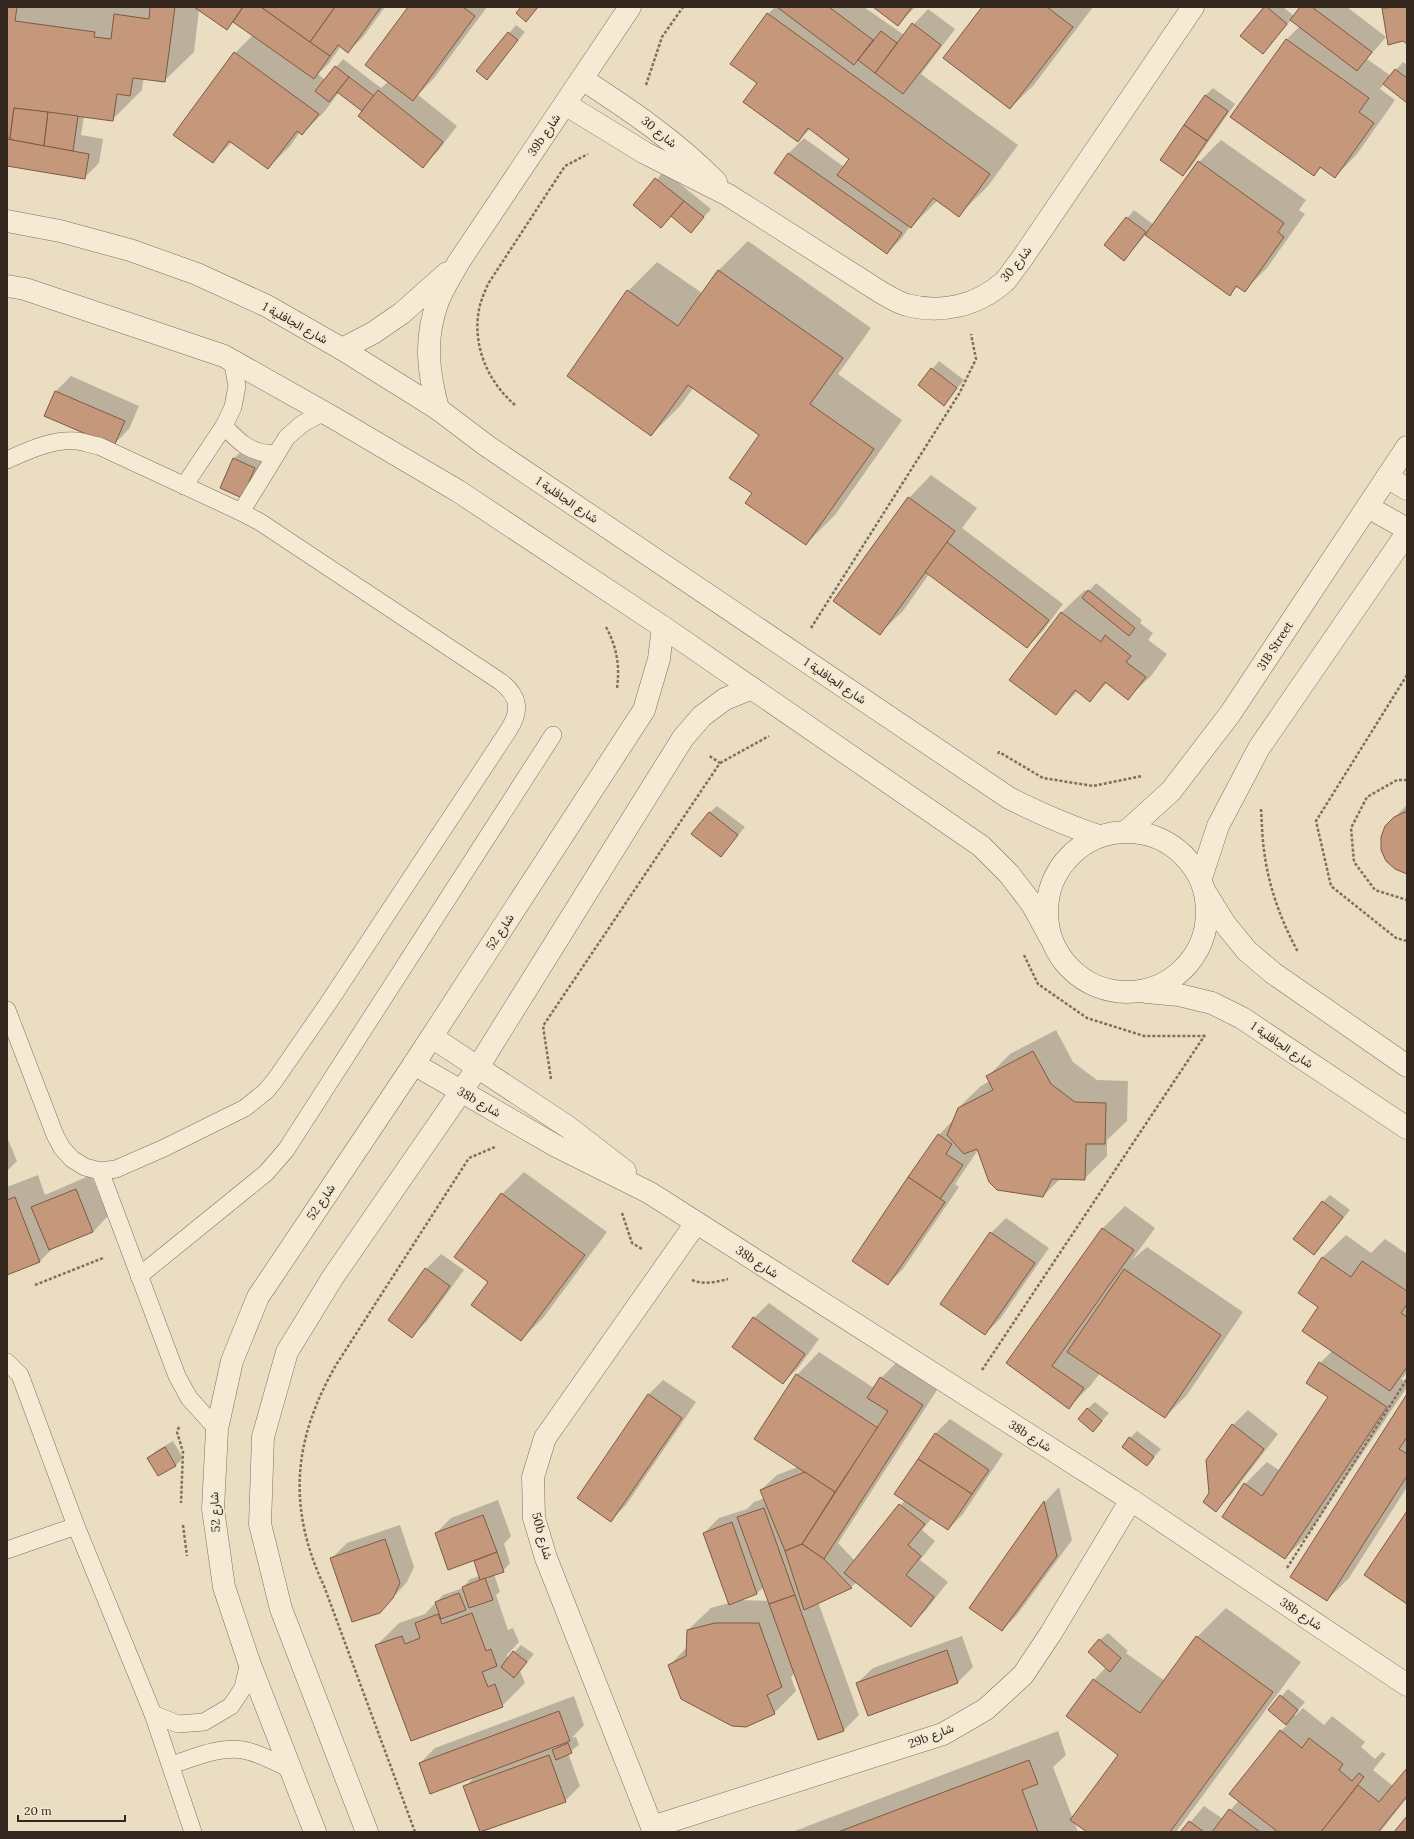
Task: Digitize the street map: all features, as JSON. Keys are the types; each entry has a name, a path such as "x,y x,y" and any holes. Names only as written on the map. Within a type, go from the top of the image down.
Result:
{"street":[{"name":"39b شارع","path":"438,409 431,383 428,355 430,328 439,300 458,263 630,7"},
{"name":"شارع 30","path":"565,104 619,138 672,168 728,195 882,293 905,305 930,309 957,307 982,298 1004,281 1021,260 1193,7"},
{"name":"شارع 30","path":"582,79 636,114 685,153 728,195"},
{"name":"شارع الجافلية 1","path":"7,220 60,231 130,250 197,274 267,306 342,349 438,409 487,446 1009,798 1068,826 1099,836"},
{"name":"39b شارع","path":"342,349 373,333 402,313 458,263"},
{"path":"7,286 25,289 224,356 334,418 458,491 663,627 981,846 1009,874 1032,904 1050,938"},
{"name":"31B Street","path":"1127,831 1171,791 1230,714 1407,447"},
{"path":"1387,477 1407,489"},
{"path":"1368,507 1407,529"},
{"path":"1145,992 1174,978 1195,956 1207,927 1204,886 1218,826 1259,748 1407,533"},
{"name":"شارع 52","path":"315,1832 249,1662 224,1587 213,1509 217,1429 232,1361 258,1297 414,1064 644,710 659,659 663,627"},
{"path":"367,1832 281,1609 260,1524 263,1437 287,1352 333,1277 478,1067 682,738 702,716 725,699 752,688"},
{"path":"1050,938 1046,906 1054,877 1073,852 1099,836 1127,831 1150,834 1171,844 1189,858 1225,924 1247,951 1273,974 1407,1066"},
{"name":"شارع الجافلية 1","path":"1050,938 1064,963 1087,983 1115,992 1145,992 1179,995 1212,1003 1242,1018 1407,1128"},
{"name":"38b شارع","path":"432,1036 596,1148 650,1193 1131,1500 1407,1685"},
{"name":"38b شارع","path":"414,1064 525,1129 587,1163 650,1193"},
{"name":"50b شارع","path":"653,1829 546,1558 534,1518 533,1477 545,1438 696,1223"},
{"name":"29b شارع","path":"653,1829 943,1734 986,1709 1023,1675 1051,1633 1131,1500"}],"lane":[{"path":"184,486 224,426 234,407 237,386 233,365 224,356"},
{"path":"241,512 287,437 302,424 320,414 334,418"},
{"path":"224,426 248,449 262,454 276,454"},
{"path":"7,460 32,449 54,442 77,441 99,446 241,512 260,522 501,682 510,689 518,710 508,731 329,1002 266,1091 245,1108 164,1148 116,1169 100,1170 85,1167 72,1159 62,1148 55,1135 7,1010"},
{"path":"140,1276 266,1173 286,1150 553,735"},
{"path":"100,1170 177,1376 189,1398 217,1429"},
{"path":"7,1362 20,1375 76,1526 153,1714 193,1832"},
{"path":"7,1550 76,1526"},
{"path":"153,1714 178,1724 204,1722 231,1706 243,1688 249,1662"},
{"path":"171,1765 220,1750 232,1749 256,1754 292,1770"}],"path":[{"path":"636,114 662,37 683,7"},
{"path":"515,405 497,387 486,368 479,348 477,326 480,304 488,284 565,166 619,138"},
{"path":"795,654 958,394 976,359 972,336 957,307"},
{"path":"1407,675 1316,821 1331,886 1396,938 1407,941"},
{"path":"539,1108 552,1086 543,1026 720,764 682,738"},
{"path":"982,780 999,752 1042,778 1093,786 1143,775"},
{"path":"1407,780 1397,780 1367,797 1351,828 1354,862 1375,890 1407,900"},
{"path":"1238,787 1261,805 1264,850 1273,894 1290,937 1301,956"},
{"path":"1022,952 1038,984 1087,1018 1144,1036 1211,1037"},
{"path":"966,1395 1205,1036"},
{"path":"415,1832 324,1586 312,1562 300,1509 299,1479 302,1449 310,1419 321,1391 332,1371 469,1158 507,1142 518,1141 525,1129"},
{"path":"35,1285 130,1248"},
{"path":"665,1267 696,1282 717,1282 731,1278"},
{"path":"1271,1594 1407,1379"}],"building":[{"path":"7,7 17,7 15,21 95,32 94,37 111,39 114,14 149,19 150,7 175,7 165,82 133,78 130,96 117,94 113,121 14,108 10,138 7,138"},
{"path":"194,7 243,7 227,30"},
{"path":"243,7 261,7 330,56 314,79 233,22"},
{"path":"261,7 335,7 310,42"},
{"path":"335,7 381,7 348,53 338,45 330,56 310,42"},
{"path":"408,7 463,7 475,16 413,101 365,65"},
{"path":"521,7 538,7 526,22 516,13"},
{"path":"777,7 829,7 873,40 854,65"},
{"path":"873,7 912,7 898,26"},
{"path":"982,7 1047,7 1073,27 1010,109 943,58"},
{"path":"1264,7 1267,7 1287,24 1263,54 1240,36"},
{"path":"1300,7 1312,7 1372,52 1357,71 1290,20"},
{"path":"1407,7 1407,44 1403,41 1388,45 1382,8"},
{"path":"767,13 990,174 959,217 933,198 911,228 837,175 849,159 808,128 798,142 743,102 757,83 730,64"},
{"path":"912,23 941,45 903,94 875,73"},
{"path":"881,31 897,43 875,73 858,60"},
{"path":"508,32 518,40 487,80 476,71"},
{"path":"1286,39 1369,98 1359,112 1374,123 1335,178 1320,167 1314,176 1230,117"},
{"path":"234,52 319,114 302,135 297,131 268,169 229,141 213,163 173,135"},
{"path":"335,66 349,77 329,102 315,91"},
{"path":"1395,69 1407,78 1407,103 1383,84"},
{"path":"349,77 374,96 362,111 337,92"},
{"path":"378,90 443,142 423,168 358,116"},
{"path":"1205,95 1228,111 1207,141 1184,125"},
{"path":"14,108 48,112 44,146 13,140 10,138"},
{"path":"48,112 78,116 73,151 44,146"},
{"path":"1184,125 1207,141 1183,176 1160,160"},
{"path":"7,139 89,154 85,179 7,166"},
{"path":"788,153 902,233 887,254 774,173"},
{"path":"1198,161 1284,223 1278,232 1284,237 1245,292 1236,286 1230,296 1145,235"},
{"path":"655,178 684,201 661,228 633,205"},
{"path":"684,201 704,217 691,233 671,216"},
{"path":"1126,217 1146,232 1124,261 1104,245"},
{"path":"718,270 843,358 810,404 874,449 806,545 745,503 752,493 729,478 759,435 688,385 651,436 567,376 627,290 678,326"},
{"path":"931,368 957,388 944,406 918,385"},
{"path":"55,391 125,421 114,446 44,416"},
{"path":"233,458 255,468 242,498 220,488"},
{"path":"908,497 955,531 880,635 833,601"},
{"path":"947,542 1049,620 1027,648 925,572"},
{"path":"1088,590 1135,628 1129,636 1082,598"},
{"path":"1061,612 1101,642 1105,635 1131,656 1126,662 1146,677 1128,700 1105,682 1090,702 1075,690 1056,715 1009,680"},
{"path":"709,812 738,835 721,857 691,834"},
{"path":"1407,812 1407,874 1395,869 1386,861 1381,850 1381,837 1385,826 1394,817"},
{"path":"1033,1051 1051,1084 1075,1102 1106,1103 1105,1144 1086,1144 1085,1180 1052,1179 1043,1197 997,1190 989,1182 977,1149 964,1154 947,1135 958,1108 993,1090 986,1076"},
{"path":"938,1134 952,1144 946,1154 963,1165 940,1199 908,1177"},
{"path":"908,1177 945,1202 888,1285 852,1261"},
{"path":"76,1189 93,1232 49,1250 31,1207"},
{"path":"501,1193 585,1255 521,1341 471,1305 488,1282 454,1257"},
{"path":"15,1197 40,1262 7,1275 7,1200"},
{"path":"1322,1201 1343,1217 1314,1255 1293,1239"},
{"path":"1102,1228 1134,1250 1052,1366 1084,1388 1069,1409 1006,1363"},
{"path":"990,1232 1035,1263 985,1335 940,1304"},
{"path":"1322,1257 1351,1277 1362,1261 1407,1291 1407,1304 1401,1313 1407,1317 1407,1367 1390,1391 1302,1331 1318,1307 1298,1293"},
{"path":"425,1268 450,1286 412,1338 388,1320"},
{"path":"1124,1269 1221,1335 1165,1418 1067,1352"},
{"path":"753,1317 805,1354 783,1384 732,1347"},
{"path":"1319,1362 1387,1407 1285,1559 1222,1517 1244,1483 1262,1496 1328,1397 1306,1383"},
{"path":"796,1374 878,1428 835,1492 754,1439"},
{"path":"880,1377 923,1405 824,1559 802,1544 888,1411 867,1398"},
{"path":"648,1394 682,1418 611,1522 577,1498"},
{"path":"1407,1394 1407,1437 1399,1449 1407,1454 1407,1476 1327,1601 1290,1577"},
{"path":"1087,1408 1102,1421 1093,1432 1078,1419"},
{"path":"1232,1424 1264,1449 1216,1512 1203,1502 1209,1493 1206,1460"},
{"path":"935,1433 989,1470 972,1494 918,1459"},
{"path":"1129,1437 1154,1457 1147,1466 1122,1447"},
{"path":"165,1447 176,1466 158,1476 147,1458"},
{"path":"918,1459 972,1494 948,1530 894,1494"},
{"path":"805,1472 835,1492 802,1544 785,1551 760,1490"},
{"path":"1044,1501 1057,1556 1002,1631 969,1608"},
{"path":"899,1504 925,1524 908,1545 921,1556 906,1575 934,1597 911,1627 844,1573"},
{"path":"764,1508 795,1595 769,1604 737,1517"},
{"path":"1407,1511 1407,1604 1364,1575"},
{"path":"483,1515 497,1552 448,1570 435,1533"},
{"path":"732,1522 757,1594 729,1605 703,1533"},
{"path":"385,1539 400,1583 393,1598 380,1613 352,1622 330,1558"},
{"path":"802,1544 824,1559 852,1588 804,1610 785,1551"},
{"path":"497,1552 504,1572 480,1580 474,1561"},
{"path":"485,1578 493,1600 469,1608 462,1587"},
{"path":"459,1593 466,1610 441,1619 435,1602"},
{"path":"795,1595 844,1731 818,1740 769,1604"},
{"path":"472,1613 486,1651 491,1649 497,1666 482,1672 488,1687 495,1684 503,1707 411,1741 375,1645 402,1636 405,1644 420,1638 415,1623 438,1614 442,1624"},
{"path":"715,1623 759,1623 782,1687 767,1695 775,1714 746,1727 732,1726 681,1699 668,1665 686,1656 687,1630"},
{"path":"1196,1636 1273,1692 1170,1832 1087,1832 1070,1820 1118,1755 1066,1716 1093,1679 1140,1713"},
{"path":"1099,1639 1121,1658 1110,1672 1088,1652"},
{"path":"947,1650 958,1683 868,1716 856,1683"},
{"path":"513,1651 527,1662 514,1678 501,1667"},
{"path":"1280,1695 1298,1710 1286,1725 1268,1710"},
{"path":"559,1711 570,1741 430,1794 419,1763"},
{"path":"1280,1730 1302,1748 1309,1738 1343,1764 1339,1770 1352,1781 1359,1773 1364,1777 1321,1832 1278,1832 1229,1794"},
{"path":"568,1743 572,1753 556,1760 552,1750"},
{"path":"549,1755 566,1802 480,1832 463,1786"},
{"path":"1029,1760 1038,1784 1022,1790 1038,1832 838,1832"},
{"path":"1407,1768 1407,1796 1378,1832 1321,1832 1358,1785 1379,1802"},
{"path":"1229,1809 1260,1832 1212,1832"},
{"path":"1407,1816 1407,1832 1394,1832"},
{"path":"1189,1821 1204,1832 1180,1832"}]}
